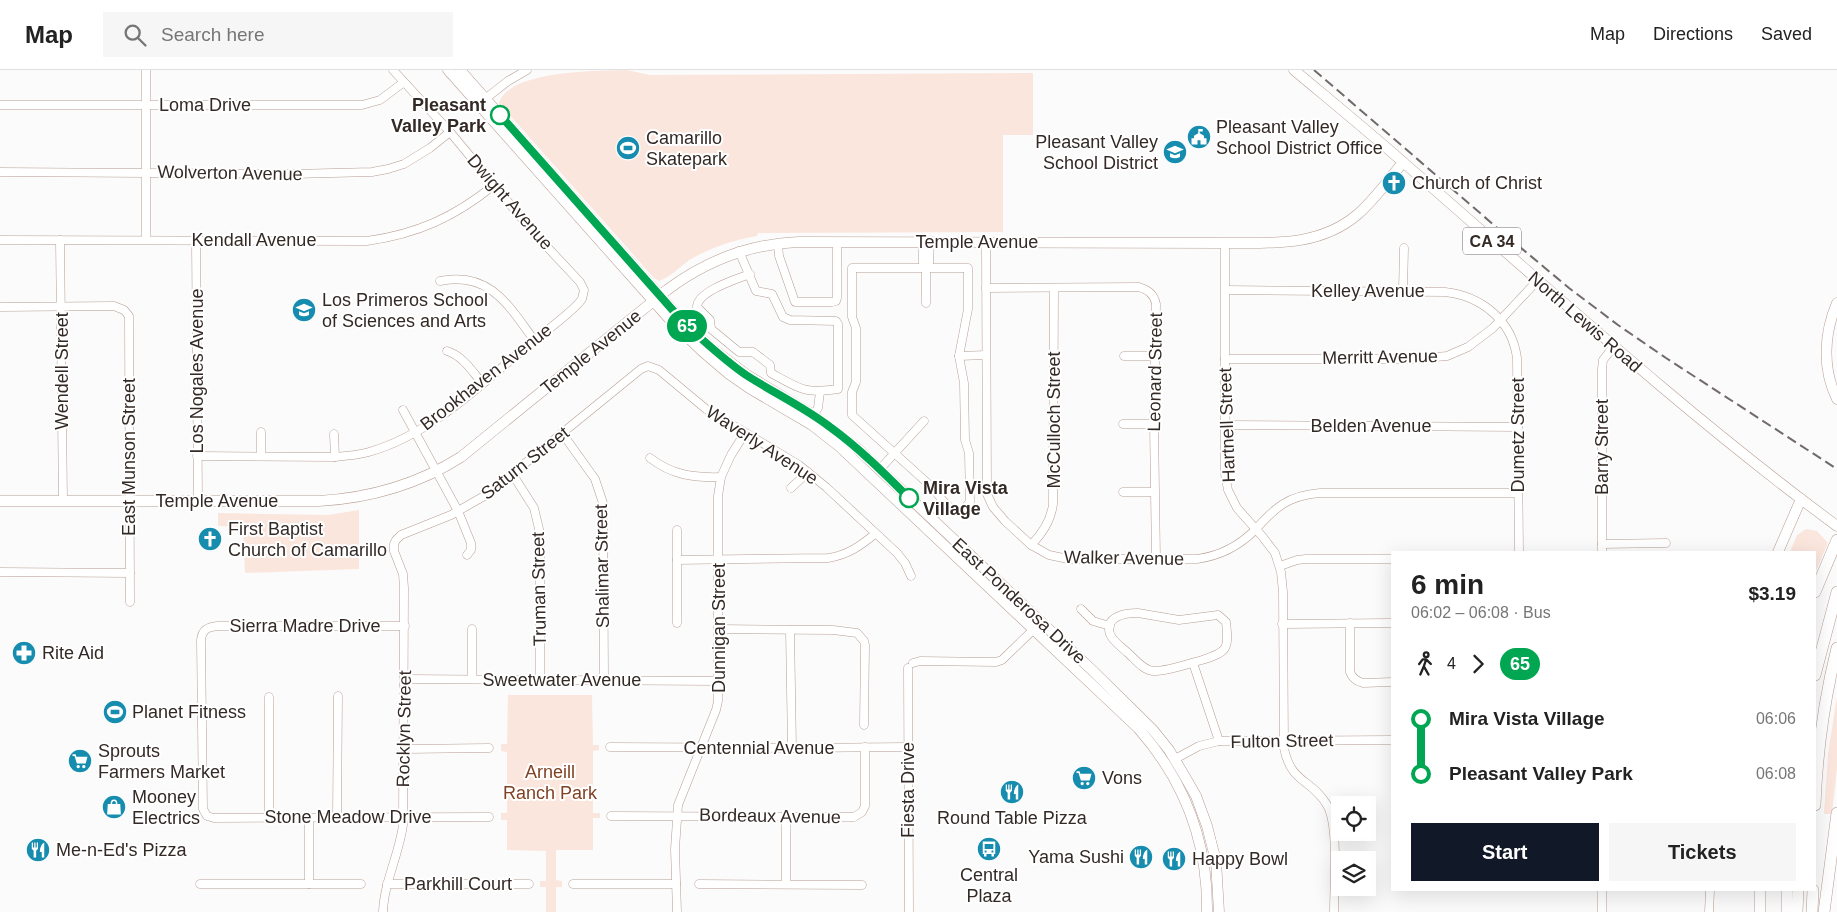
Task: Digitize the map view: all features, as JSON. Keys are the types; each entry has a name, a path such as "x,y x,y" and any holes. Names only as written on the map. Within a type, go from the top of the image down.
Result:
{"highway":[{"path":"1816,590 1837,540"},
{"path":"1816,671 1837,592"},
{"path":"1816,792 1825,704 1837,648"},
{"path":"1824,912 1837,813"},
{"path":"1787,891 1787,912"},
{"path":"1797,912 1798,891"},
{"path":"1812,912 1813,891"}],"main road":[{"name":"East Ponderosa Drive","path":"448,70 482,102 657,298 702,352 749,388 812,425 851,456 1138,728 1166,764 1186,801 1196,827 1204,863 1207,912"},
{"name":"East Ponderosa Drive","path":"460,70 482,102"},
{"name":"North Lewis Road","path":"1294,70 1404,162 1537,281 1674,398 1837,526"},
{"name":"Temple Avenue","path":"0,501 318,501 350,499 392,490 437,472 478,444 657,298 697,269 714,260 740,251 778,244 837,242 1295,242 1331,232 1359,214 1404,162"},
{"name":"East Ponderosa Drive","path":"657,298 713,349 747,375 813,415 880,469 1145,721 1175,760 1196,796 1216,861 1218,912"},
{"path":"1837,303 1830,322 1826,346 1828,374 1837,398"},
{"path":"1778,551 1801,499"},
{"path":"1186,801 1194,804 1199,814 1203,816"},
{"path":"1760,891 1760,912"}],"street":[{"path":"146,70 146,240"},
{"name":"Dwight Avenue","path":"393,70 450,132 534,233 580,282 584,290"},
{"path":"482,102 508,81 527,70"},
{"name":"Loma Drive","path":"0,105 362,105 380,100 404,82"},
{"name":"Wolverton Avenue","path":"0,172 293,174 372,172 404,164 430,148 450,132"},
{"name":"Kendall Avenue","path":"0,240 367,241 410,232 447,217 464,208 494,185"},
{"name":"Wendell Street","path":"60,240 62,501"},
{"name":"Los Nogales Avenue","path":"196,240 198,501"},
{"path":"778,244 778,256 795,302 832,302 836,301 837,298 837,242"},
{"path":"926,242 929,263 926,268 926,303"},
{"name":"Walker Avenue","path":"986,243 987,494 993,507 1031,545 1049,555 1068,559 1156,560 1197,559 1216,555 1241,542 1282,504 1314,494 1518,493"},
{"name":"Hartnell Street","path":"1225,243 1225,474 1228,490 1237,508 1271,546 1280,566 1283,592 1283,740 1285,755 1291,769 1300,780 1323,798 1332,816 1334,827 1334,912"},
{"path":"1403,291 1404,248"},
{"path":"740,251 750,274 756,291 772,294 783,318 790,320 836,321 838,324 838,389 820,392 800,389 771,373 770,365 753,352 739,352 711,329 710,320 697,307 699,300 708,292 750,274"},
{"path":"852,268 968,268 968,309 959,356 964,384 965,440 969,453 970,502 962,511 954,511 933,488 852,415 852,392 856,382 856,328 852,317 852,268"},
{"path":"440,280 463,279 487,286 502,298 534,340"},
{"name":"Merritt Avenue","path":"1225,359 1441,358 1468,347 1501,322 1537,281"},
{"name":"Leonard Street","path":"986,288 1139,287 1148,291 1154,297 1156,304 1154,356 1156,560"},
{"name":"McCulloch Street","path":"1031,545 1046,527 1051,516 1053,504 1054,288"},
{"name":"Brookhaven Avenue","path":"197,456 335,457 368,452 415,432 442,415 580,302 584,290"},
{"name":"Kelley Avenue","path":"1226,290 1445,292 1466,296 1483,304 1501,322"},
{"name":"East Munson Street","path":"61,308 114,306 121,308 127,313 130,320 130,602"},
{"path":"0,308 61,308"},
{"name":"Dumetz Street","path":"1501,322 1513,340 1516,353 1519,551"},
{"name":"Barry Street","path":"1602,551 1602,368 1603,360 1614,346"},
{"path":"447,351 463,360 482,383"},
{"path":"959,356 986,355"},
{"path":"1124,356 1154,356"},
{"name":"Saturn Street","path":"394,544 400,535 458,511 486,495 641,369 648,366"},
{"name":"Waverly Avenue","path":"648,366 659,370 696,402 808,472 903,560 912,576"},
{"path":"813,415 818,408 820,392"},
{"path":"403,410 458,511 470,543 471,550 467,555"},
{"path":"880,469 924,421"},
{"path":"1123,424 1154,424"},
{"name":"Belden Avenue","path":"1225,425 1518,426"},
{"path":"261,432 261,456"},
{"name":"Shalimar Street","path":"562,433 595,480 603,503 604,680"},
{"name":"Dunnigan Street","path":"677,912 676,815 678,805 716,710 719,681 718,512 721,477 731,455 746,433"},
{"path":"334,434 335,457"},
{"path":"650,458 677,473 694,477 721,477"},
{"path":"791,488 808,472"},
{"name":"Truman Street","path":"512,475 534,508 540,533 540,680"},
{"path":"1123,492 1154,492"},
{"path":"677,530 677,623"},
{"path":"677,560 828,558 842,556 855,550 875,534"},
{"path":"1602,544 1666,543"},
{"name":"Rocklyn Street","path":"383,912 387,884 400,844 402,817 405,679 404,588 402,574 394,552 394,544"},
{"path":"1280,566 1302,559 1391,558"},
{"path":"0,572 130,573"},
{"path":"1081,609 1093,621 1110,626"},
{"path":"1138,613 1170,620 1214,614 1221,616 1226,622 1225,649 1221,654 1193,662 1157,671 1146,669 1114,640 1110,633 1110,626 1115,618 1123,614 1138,613"},
{"path":"1350,623 1350,672 1352,676 1358,682 1363,683 1391,682"},
{"path":"1282,624 1391,623"},
{"name":"Sierra Madre Drive","path":"208,816 202,806 200,640 202,632 218,626 404,626"},
{"path":"472,629 472,680"},
{"path":"719,629 852,632 861,636 865,645 864,725"},
{"name":"Fiesta Drive","path":"909,912 909,747 907,717 911,666 920,661 996,662 1002,660 1034,629"},
{"path":"790,630 792,748"},
{"path":"1193,662 1219,742"},
{"name":"Sweetwater Avenue","path":"405,679 719,681"},
{"path":"337,817 338,696"},
{"path":"269,697 269,817"},
{"name":"Fulton Street","path":"1175,760 1199,746 1219,742 1391,740"},
{"name":"Bordeaux Avenue","path":"611,816 847,817 859,814 864,809 866,801 864,747"},
{"name":"Centennial Avenue","path":"610,748 909,747"},
{"path":"404,749 489,748"},
{"name":"Stone Meadow Drive","path":"208,816 214,818 490,818"},
{"path":"786,816 786,884"},
{"path":"309,818 309,884"},
{"path":"200,884 362,884"},
{"name":"Parkhill Court","path":"387,884 529,884"},
{"path":"573,884 676,884"},
{"path":"699,884 862,885"},
{"path":"1602,891 1602,912"},
{"path":"1710,891 1710,912"}],"green space":[{"path":"627,70 650,75 1033,73 1033,135 1003,135 1003,232 758,233 757,236 730,242 704,252 659,281 653,277 499,103 506,92 519,84 536,78 576,72"},
{"path":"359,510 359,569 245,573 243,527 218,526 218,513 328,515"},
{"path":"1806,529 1817,531 1828,543 1816,571 1816,551 1790,551 1797,535"},
{"name":"Arneill Ranch Park","path":"508,695 592,695 593,745 599,745 599,750 593,751 593,813 600,813 600,818 593,818 593,850 556,850 556,880 562,881 562,887 556,887 556,912 546,912 546,887 540,887 540,881 546,881 546,851 507,850 507,820 501,820 501,813 507,813 507,752 501,751 501,744 507,744"},
{"path":"1837,696 1837,768 1832,814 1824,814 1828,754"}],"railway":[{"path":"1314,70 1569,288 1666,358 1837,469"}],"bus line":[{"name":"65","path":"500,115 685,324 713,349 747,375 831,427 880,469 909,498"}],"place":[{"name":"Pleasant Valley Park","path":"500,115"},
{"name":"Pleasant Valley School District Office","path":"1199,137"},
{"name":"Camarillo Skatepark","path":"628,148"},
{"name":"Pleasant Valley School District","path":"1175,152"},
{"name":"Church of Christ","path":"1394,183"},
{"name":"Los Primeros School of Sciences and Arts","path":"304,310"},
{"name":"Mira Vista Village","path":"909,498"},
{"name":"First Baptist Church of Camarillo","path":"210,539"},
{"name":"Rite Aid","path":"24,653"},
{"name":"Planet Fitness","path":"115,712"},
{"name":"Sprouts Farmers Market","path":"80,761"},
{"name":"Vons","path":"1084,778"},
{"name":"Round Table Pizza","path":"1012,792"},
{"name":"Mooney Electrics","path":"114,807"},
{"name":"Central Plaza","path":"989,849"},
{"name":"Me-n-Ed's Pizza","path":"38,850"},
{"name":"Yama Sushi","path":"1141,857"},
{"name":"Happy Bowl","path":"1174,859"}]}
